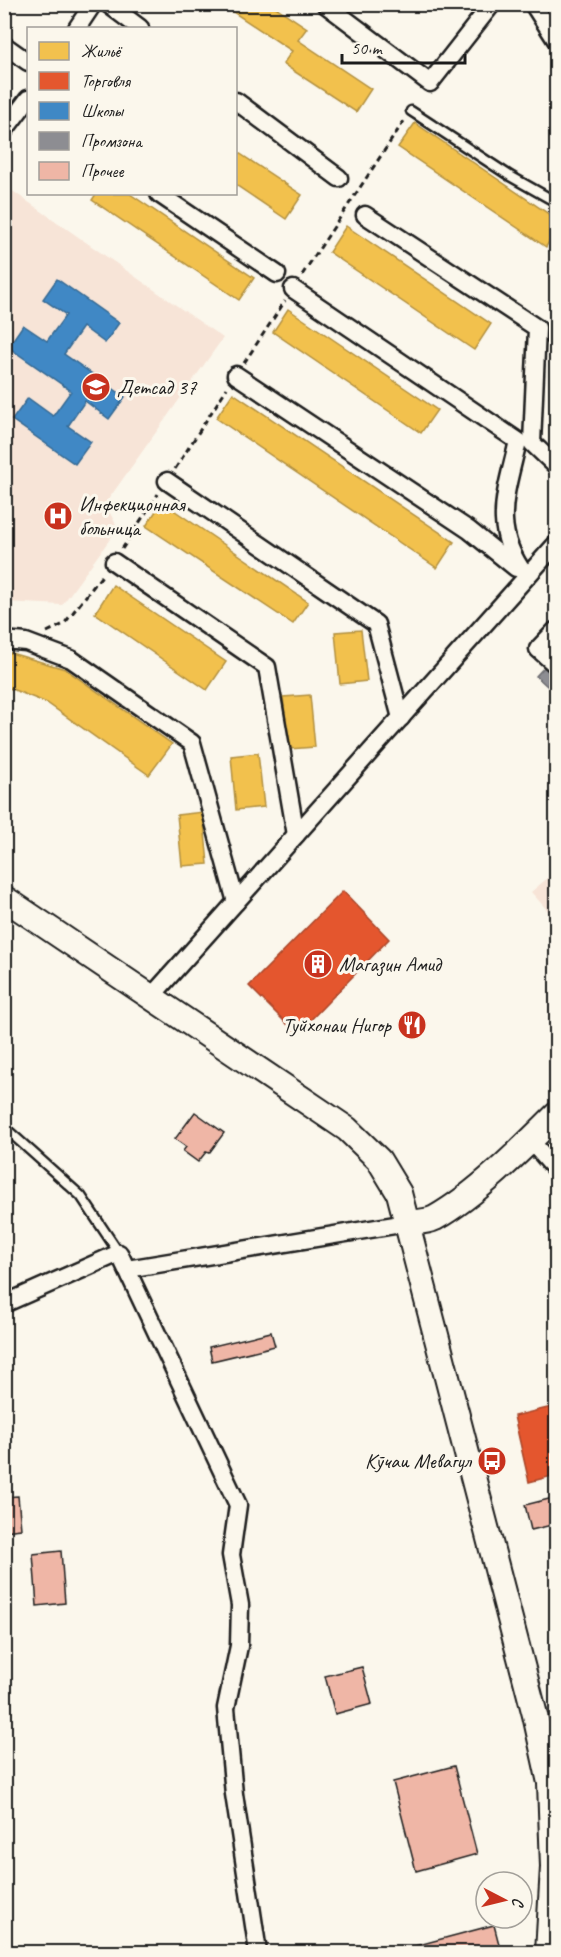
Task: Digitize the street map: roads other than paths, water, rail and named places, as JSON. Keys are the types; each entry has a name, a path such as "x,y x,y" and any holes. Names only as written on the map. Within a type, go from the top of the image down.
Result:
{"main road":[{"path":"4,898 347,1129 379,1160 399,1193 532,1704 554,1780 553,1867 548,1953"},
{"path":"408,1223 433,1219 442,1213 531,1141 556,1115"}],"street":[{"path":"78,27 93,4"},
{"path":"108,4 139,27"},
{"path":"325,4 430,83 489,5"},
{"path":"533,4 556,40"},
{"path":"4,45 27,61"},
{"path":"237,101 339,178"},
{"path":"4,132 27,103"},
{"path":"160,195 277,274"},
{"path":"365,214 537,328 532,443 556,466"},
{"path":"293,289 518,441 506,501 504,527 507,547 526,576"},
{"path":"236,375 469,530 526,576"},
{"path":"167,481 376,624 401,718"},
{"path":"151,997 556,543"},
{"path":"114,562 267,667 296,835"},
{"path":"556,630 538,649 556,664"},
{"path":"4,640 26,642 71,659 192,743 236,902"},
{"path":"531,1141 556,1170"},
{"path":"127,1269 408,1223"},
{"path":"4,1304 119,1253 238,1505 231,1555 240,1605 239,1646 226,1708 234,1794 258,1953"}],"lane":[{"path":"411,111 510,176 556,202"},
{"path":"4,1127 81,1196 119,1253"}],"place":[{"name":"Детсад 37","path":"96,387"},
{"name":"Инфекционная больница","path":"58,516"},
{"name":"Магазин Амид","path":"318,964"},
{"name":"Туйхонаи Нигор","path":"412,1025"},
{"name":"Кӯчаи Мевагул","path":"492,1461"}]}
